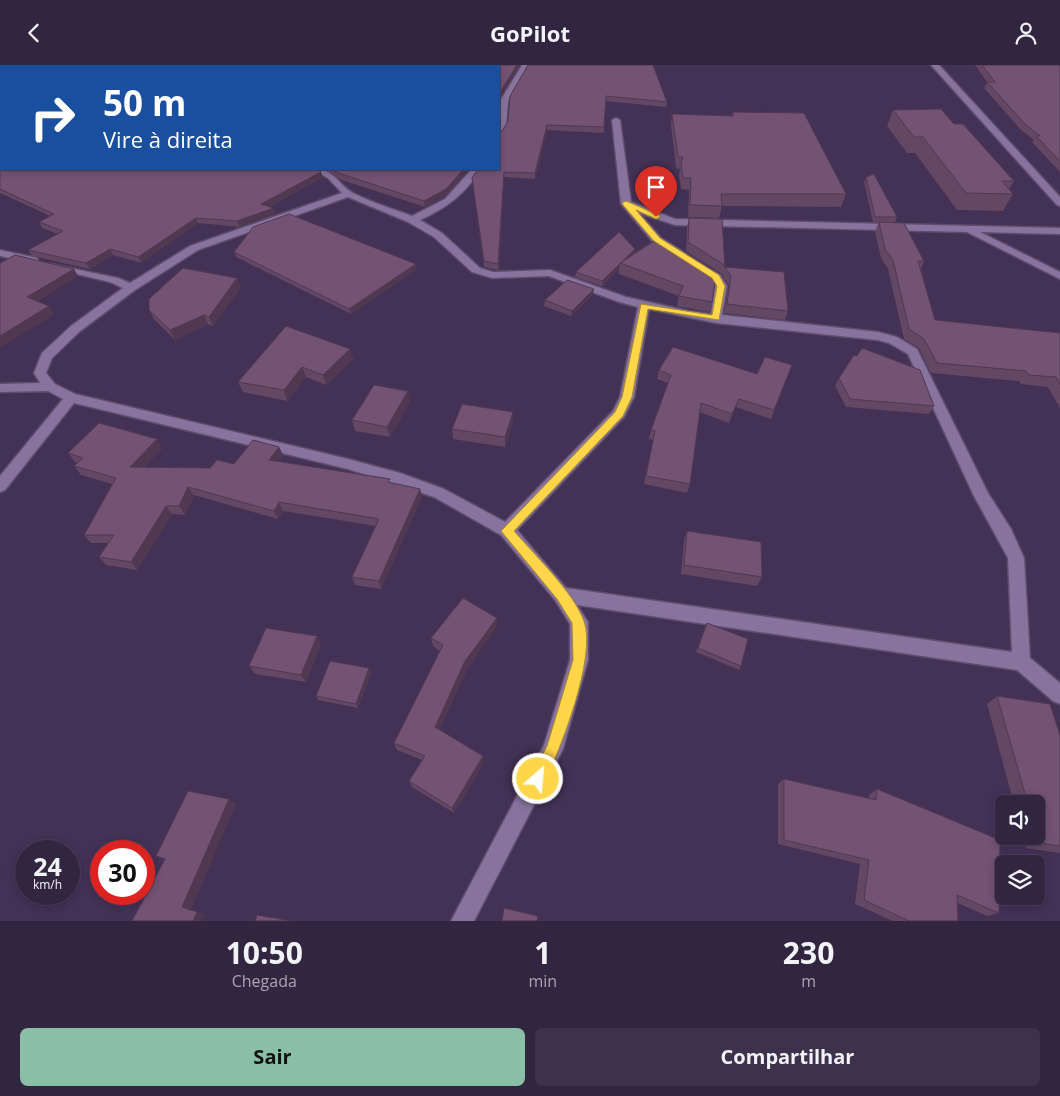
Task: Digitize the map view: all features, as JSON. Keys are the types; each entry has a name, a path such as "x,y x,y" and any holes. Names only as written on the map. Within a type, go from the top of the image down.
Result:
{"street":[{"path":"500,131 504,101 526,65"},
{"path":"936,65 1060,203"},
{"path":"616,120 626,203 657,240 716,277 721,286 716,319"},
{"path":"317,170 332,176 348,194 412,220 438,235 476,271 492,275 550,273 644,306 716,319 878,336 893,340 913,351 982,496 1005,534 1016,558 1021,662"},
{"path":"412,220 448,203 461,192 475,170"},
{"path":"348,194 194,248 131,288 76,329 46,355 40,373 50,387 71,398 400,479 439,493 506,531 561,595 578,622 579,660 553,749 462,921"},
{"path":"626,203 656,217 675,222 1060,231"},
{"path":"968,230 1060,276"},
{"path":"0,253 114,280 131,288"},
{"path":"0,264 12,255"},
{"path":"506,531 619,414 627,397 644,306"},
{"path":"0,388 50,387"},
{"path":"0,485 71,398"},
{"path":"561,595 1021,662 1060,695"}],"building":[{"path":"500,65 517,65 500,92"},
{"path":"528,65 653,65 667,102 606,96 604,127 547,125 535,173 504,172 498,264 484,261 472,178 477,170 500,170 500,130 502,131 508,121 510,96"},
{"path":"982,65 1060,65 1060,161 1036,136 1040,136 1025,124 987,82 995,82"},
{"path":"941,109 954,124 963,124 1014,181 1002,181 1013,194 966,193 923,137 914,137 893,110"},
{"path":"733,112 804,113 846,194 721,194 722,206 690,205 691,178 683,178 681,164 683,157 678,157 672,114 733,116"},
{"path":"0,170 318,170 321,172 261,204 274,208 237,221 196,218 138,257 110,249 86,263 28,250 63,231 39,222 54,214 0,189"},
{"path":"334,170 463,170 446,189 424,201"},
{"path":"874,174 897,217 875,217 866,177"},
{"path":"289,214 416,264 349,309 234,252 253,227"},
{"path":"689,218 722,219 725,267 688,242"},
{"path":"879,222 904,223 924,261 918,261 935,320 1060,333 1060,385 1056,377 1028,375 1026,371 937,363 924,339 909,329 893,260 885,249"},
{"path":"619,232 635,249 602,281 576,272"},
{"path":"654,241 687,256 687,254 713,270 716,276 712,302 679,296 683,286 620,263"},
{"path":"15,255 74,269 27,297 49,306 0,336 0,263"},
{"path":"725,267 784,272 788,311 727,304 731,276"},
{"path":"183,268 237,278 209,317 204,315 170,330 149,310 149,299"},
{"path":"567,280 594,289 572,311 545,300"},
{"path":"286,326 350,349 323,375 302,367 284,390 238,382"},
{"path":"673,347 757,374 765,357 792,365 774,410 739,399 732,414 701,403 690,484 646,476 655,431 651,430 671,375 659,370"},
{"path":"862,348 920,370 934,406 850,399 839,378 854,355 857,356"},
{"path":"374,385 408,391 387,427 352,420"},
{"path":"462,404 513,412 505,437 452,429"},
{"path":"99,423 157,439 130,467 210,468 217,460 234,464 253,440 279,447 269,460 390,479 388,482 420,489 379,581 352,577 379,519 279,502 274,511 188,487 179,506 166,506 131,562 99,557 114,535 84,535 116,478 74,466 83,458 68,453"},
{"path":"687,531 761,542 762,577 684,565"},
{"path":"463,598 497,618 465,661 435,727 483,756 452,808 409,781 425,756 394,743 443,645 431,638"},
{"path":"707,623 748,639 741,666 698,648"},
{"path":"266,628 317,636 301,675 249,666"},
{"path":"330,661 369,668 356,704 316,696"},
{"path":"997,696 1050,704 1060,735 1060,846 1045,844 1045,795 1025,795"},
{"path":"784,779 876,800 877,789 995,838 995,845 1000,845 1000,855 995,855 995,905 999,905 999,913 957,895 958,921 909,921 864,900 869,860 784,840"},
{"path":"188,791 229,799 182,907 197,912 193,921 132,921 141,905 155,905 155,878 165,859 156,856"},
{"path":"504,908 538,916 537,921 502,921"},
{"path":"257,915 292,921 255,921"}],"route":[{"path":"538,779 553,749 579,660 578,622 561,595 506,531 619,414 627,397 644,306 716,319 721,294 721,286 716,277 657,240 626,203 656,217"}]}
